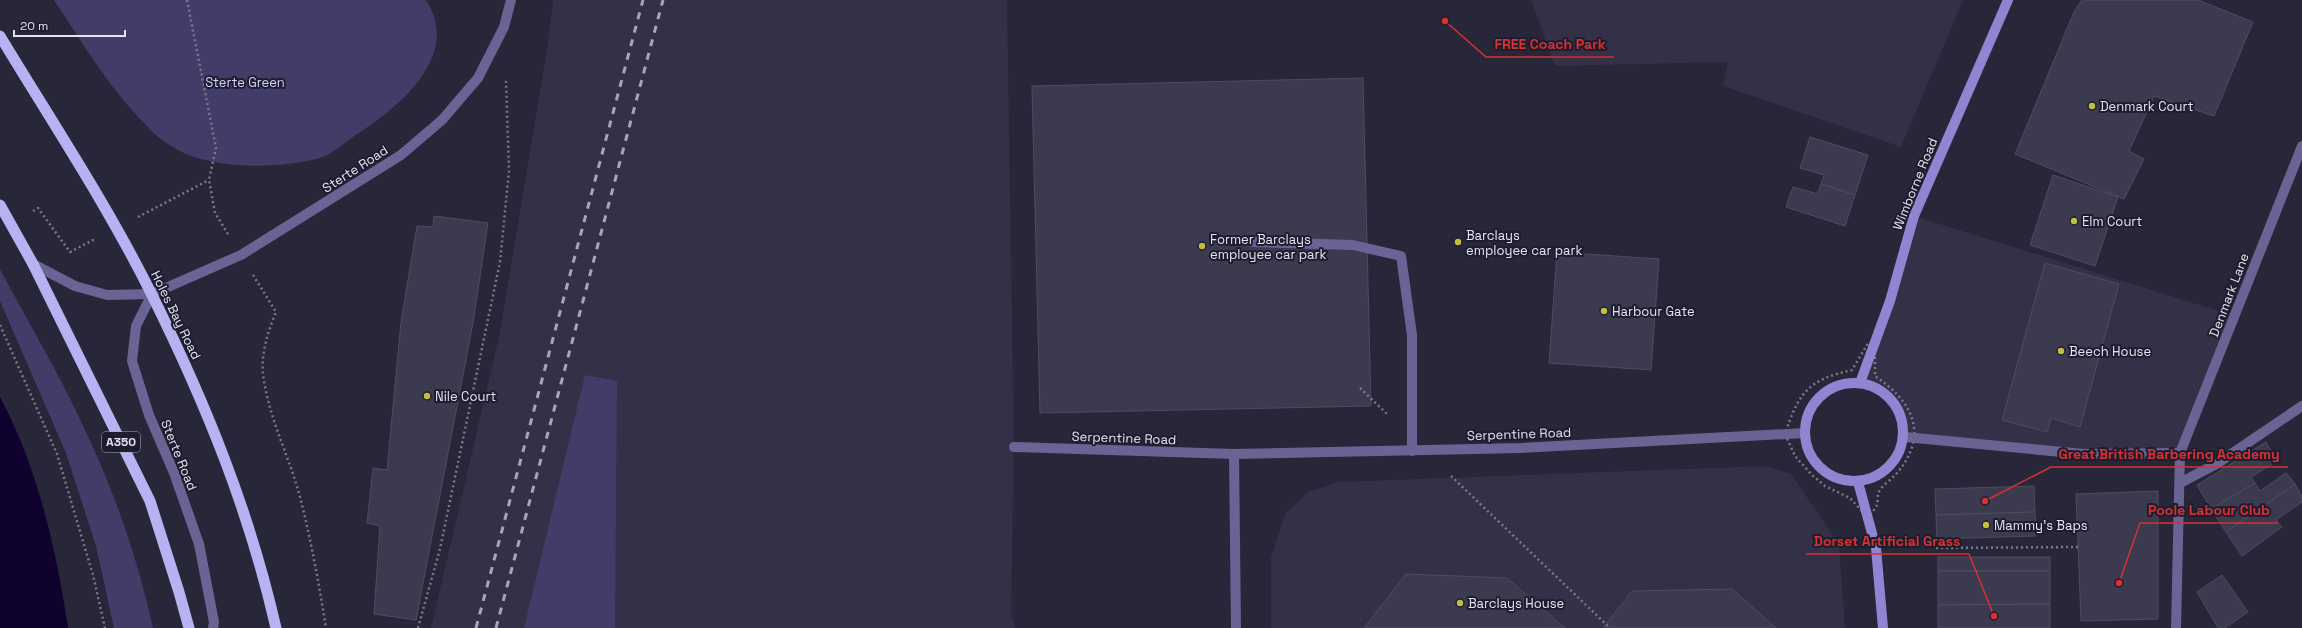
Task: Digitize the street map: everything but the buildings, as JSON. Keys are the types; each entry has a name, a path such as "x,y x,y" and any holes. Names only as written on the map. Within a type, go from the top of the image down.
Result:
{"highway":[{"name":"Holes Bay Road","path":"0,36 104,208 152,294 217,436 239,495 262,568 276,628"},
{"name":"A350","path":"0,205 33,264 150,501 189,628"}],"main road":[{"name":"Wimborne Road","path":"1860,383 1890,300 1914,216 2008,0"},
{"path":"1860,383 1876,388 1894,403 1902,419 1905,437 1896,460 1878,476 1858,482 1841,480 1825,472 1817,465 1808,451 1805,433 1807,416 1823,393 1838,385 1860,383"},
{"path":"1858,482 1876,548 1884,628"}],"street":[{"name":"Sterte Road","path":"33,264 75,286 107,295 152,294 254,248 401,155 442,120 478,78 504,27 511,0"},
{"name":"Denmark Lane","path":"2176,628 2180,453 2302,146"},
{"path":"1253,242 1353,245 1401,256 1412,335 1412,450"},
{"name":"Sterte Road","path":"152,294 136,326 132,361 149,415 174,474 199,544 214,622 213,628"},
{"path":"2180,483 2218,463 2302,406"},
{"name":"Serpentine Road","path":"1014,447 1234,454 1521,448 1805,433"},
{"path":"1905,437 2083,454 2180,453"},
{"path":"1234,454 1236,628"}],"path":[{"path":"187,0 216,148 209,180"},
{"path":"418,628 440,548 500,262 509,172 506,80"},
{"path":"276,312 266,338 263,373 272,409 299,495 315,562 326,628"},
{"path":"0,325 57,454 94,575 105,628"},
{"path":"1360,388 1388,415"},
{"path":"1451,475 1610,628"},
{"path":"1936,548 2078,547"}],"shaded area":[{"path":"553,0 1007,0 1014,447 1011,613 1015,628 431,628 499,337 548,44"},
{"path":"1531,0 1963,0 1901,147 1723,86 1728,62 1555,66"},
{"path":"1914,216 2235,316 2180,453 2083,454 1905,437 1902,419 1894,403 1876,388 1860,383"},
{"path":"0,397 25,452 44,510 58,569 68,628 0,628"},
{"path":"1765,466 1791,474 1839,544 1845,628 1271,628 1271,558 1285,514 1308,492 1338,482"}],"green space":[{"name":"Sterte Green","path":"54,0 426,0 435,21 436,42 430,61 420,80 405,97 370,126 331,153 308,161 276,165 258,166 225,164 190,156 169,145 155,134 132,110 108,80"},
{"path":"0,269 65,389 96,454 125,527 153,628 114,628 96,546 66,453 0,301"},
{"path":"585,375 617,381 615,628 524,628"}],"railway":[{"path":"476,628 643,0"},
{"path":"496,628 663,0"}],"place":[{"name":"FREE Coach Park","path":"1445,21"},
{"name":"Denmark Court","path":"2092,106"},
{"name":"Elm Court","path":"2074,221"},
{"name":"Barclays employee car park","path":"1458,242"},
{"name":"Former Barclays employee car park","path":"1202,246"},
{"name":"Harbour Gate","path":"1604,311"},
{"name":"Beech House","path":"2061,351"},
{"name":"Nile Court","path":"427,396"},
{"name":"Great British Barbering Academy","path":"1985,501"},
{"name":"Mammy's Baps","path":"1986,525"},
{"name":"Poole Labour Club","path":"2119,583"},
{"name":"Barclays House","path":"1460,603"},
{"name":"Dorset Artificial Grass","path":"1994,616"}]}
